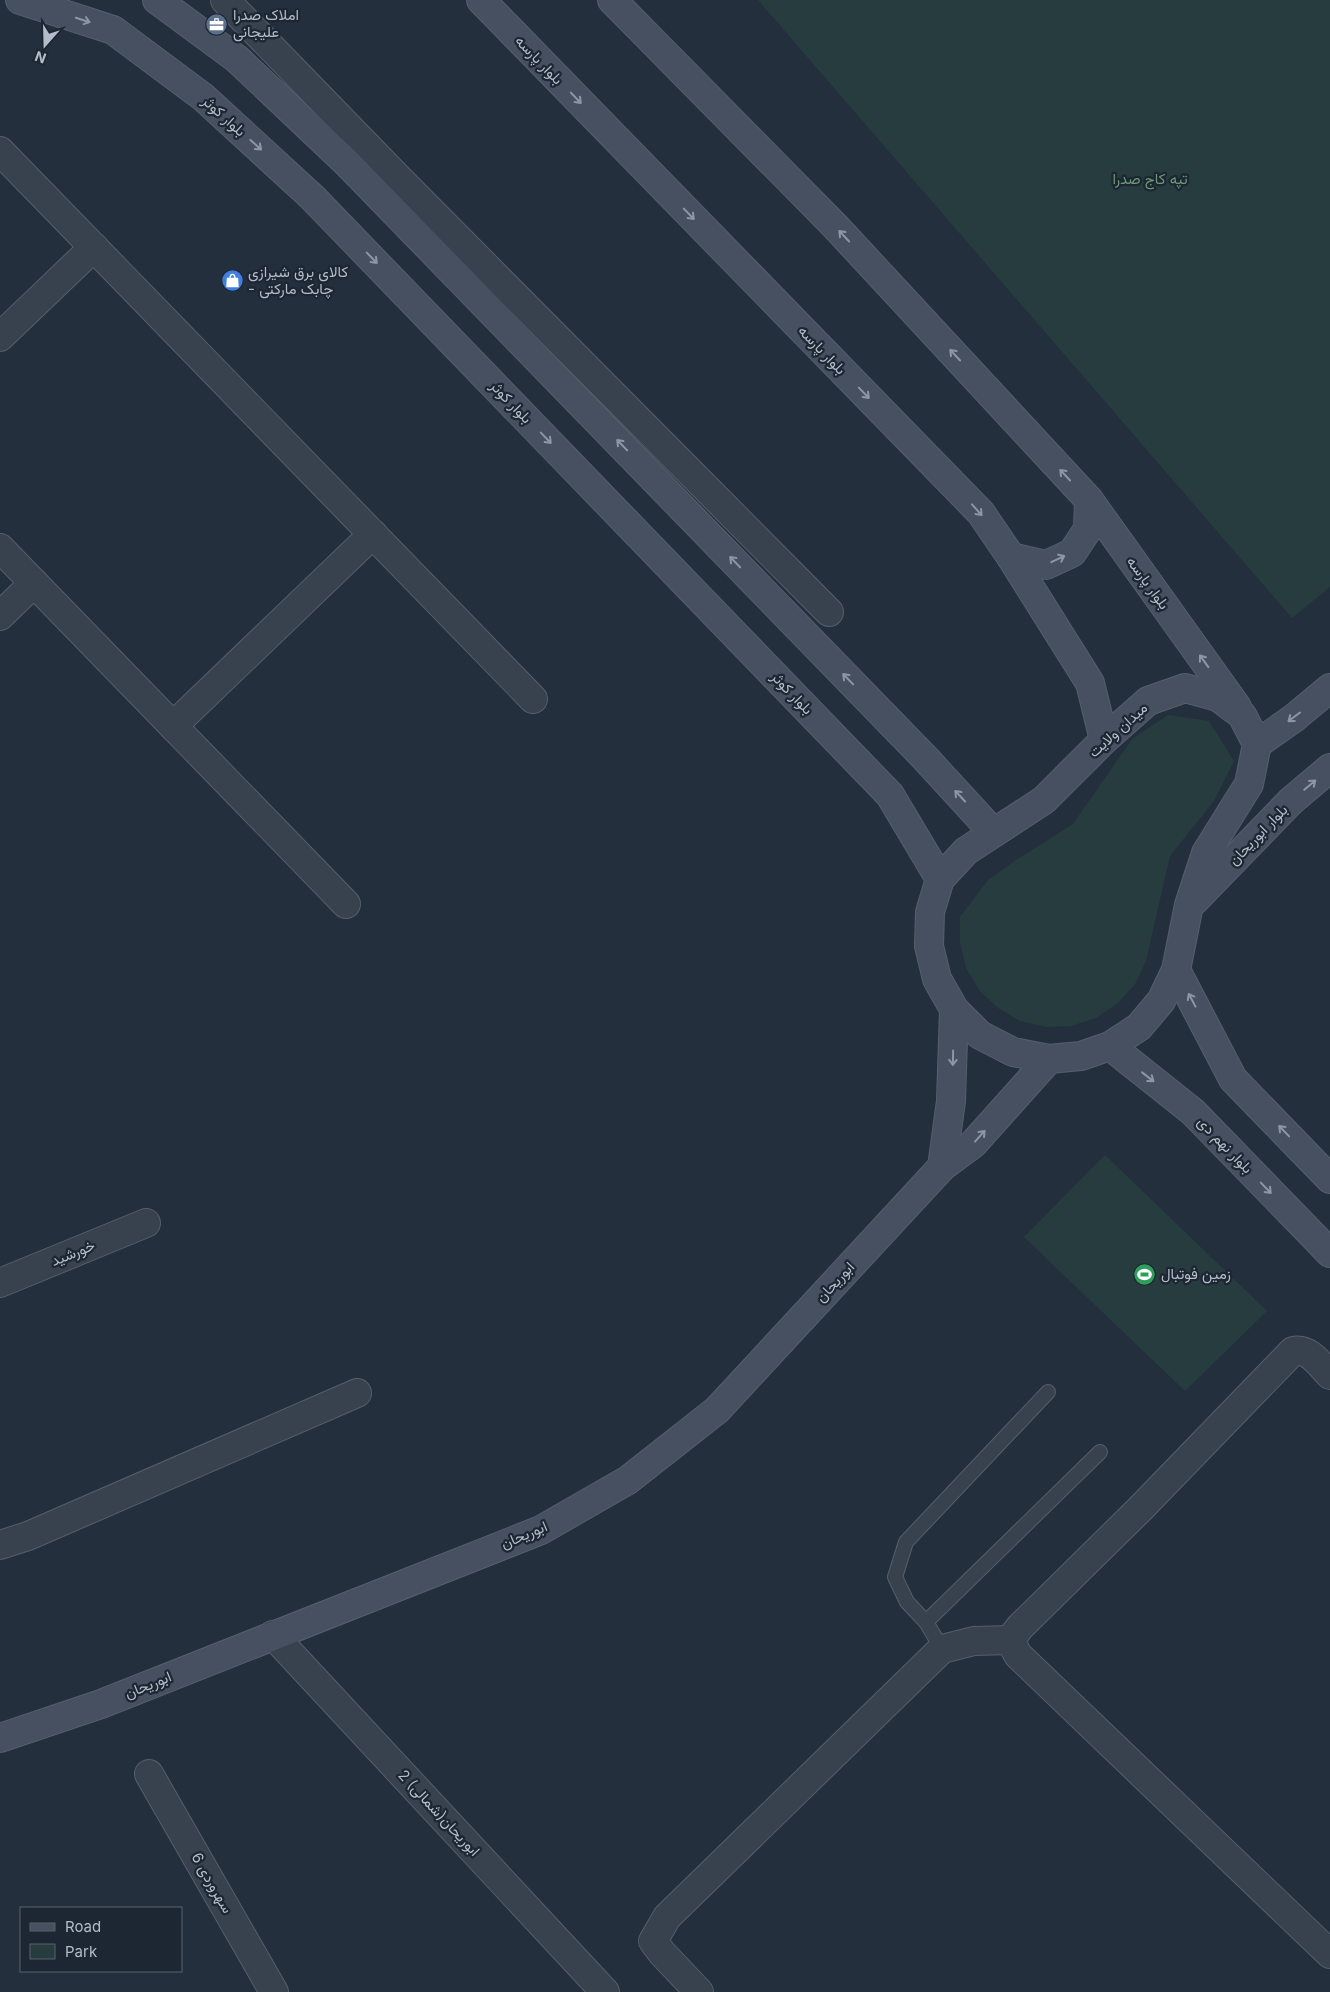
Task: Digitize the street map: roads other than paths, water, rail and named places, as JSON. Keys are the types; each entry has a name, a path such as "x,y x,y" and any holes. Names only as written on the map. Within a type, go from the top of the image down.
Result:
{"main road":[{"name":"بلوار کوثر","path":"20,0 113,30 203,97 312,197 890,795 940,879"},
{"path":"157,0 237,58 347,163 926,759 993,832"},
{"name":"بلوار پارسه","path":"481,0 981,513 1011,557 1090,683 1104,740"},
{"name":"بلوار پارسه","path":"612,0 835,226 1089,500 1242,715"},
{"path":"1011,557 1046,565 1072,553 1088,529 1089,500"},
{"name":"میدان ولایت","path":"1185,688 1218,697 1242,715 1257,744 1249,784 1206,853 1189,905 1176,970 1161,1001 1138,1027 1110,1046 1081,1056 1049,1059 1013,1052 980,1035 954,1009 937,979 929,946 930,912 940,879 966,851 993,832 1044,800 1104,740 1148,702 1185,688"},
{"path":"1257,744 1294,718 1330,688"},
{"name":"بلوار ابوریحان","path":"1189,905 1291,801 1330,768"},
{"path":"1176,970 1233,1079 1330,1179"},
{"path":"942,1167 952,1101 954,1009"},
{"name":"بلوار نهم دی","path":"1110,1046 1193,1112 1330,1253"},
{"name":"ابوریحان","path":"0,1738 101,1704 541,1530 628,1480 717,1410 942,1167 973,1144 1049,1059"}],"street":[{"path":"225,0 401,181 829,612"},
{"path":"0,150 533,699"},
{"path":"0,337 94,246"},
{"path":"173,726 373,534"},
{"path":"0,548 346,904"},
{"path":"0,616 34,583"},
{"name":"خورشید","path":"0,1283 146,1223"},
{"path":"1010,1640 1020,1627 1140,1509 1293,1351 1306,1351 1330,1376"},
{"path":"0,1545 28,1536 357,1393"},
{"name":"ابوریحان(شمالی) 2","path":"273,1635 605,1992"},
{"path":"699,1992 653,1941 667,1917 942,1649 974,1641 1010,1640"},
{"path":"1010,1640 1018,1656 1330,1954"},
{"name":"سهروردی 6","path":"149,1774 274,1992"}],"lane":[{"path":"942,1649 926,1622 907,1602 895,1577 906,1542 1048,1392"},
{"path":"926,1622 1100,1452"}],"place":[{"name":"املاک صدرا علیجانی","path":"217,24"},
{"name":"کالای برق شیرازی - چابک مارکتی","path":"232,281"},
{"name":"زمین فوتبال","path":"1145,1274"}],"park label":[{"name":"تپه کاج صدرا","path":"1150,179"}]}
